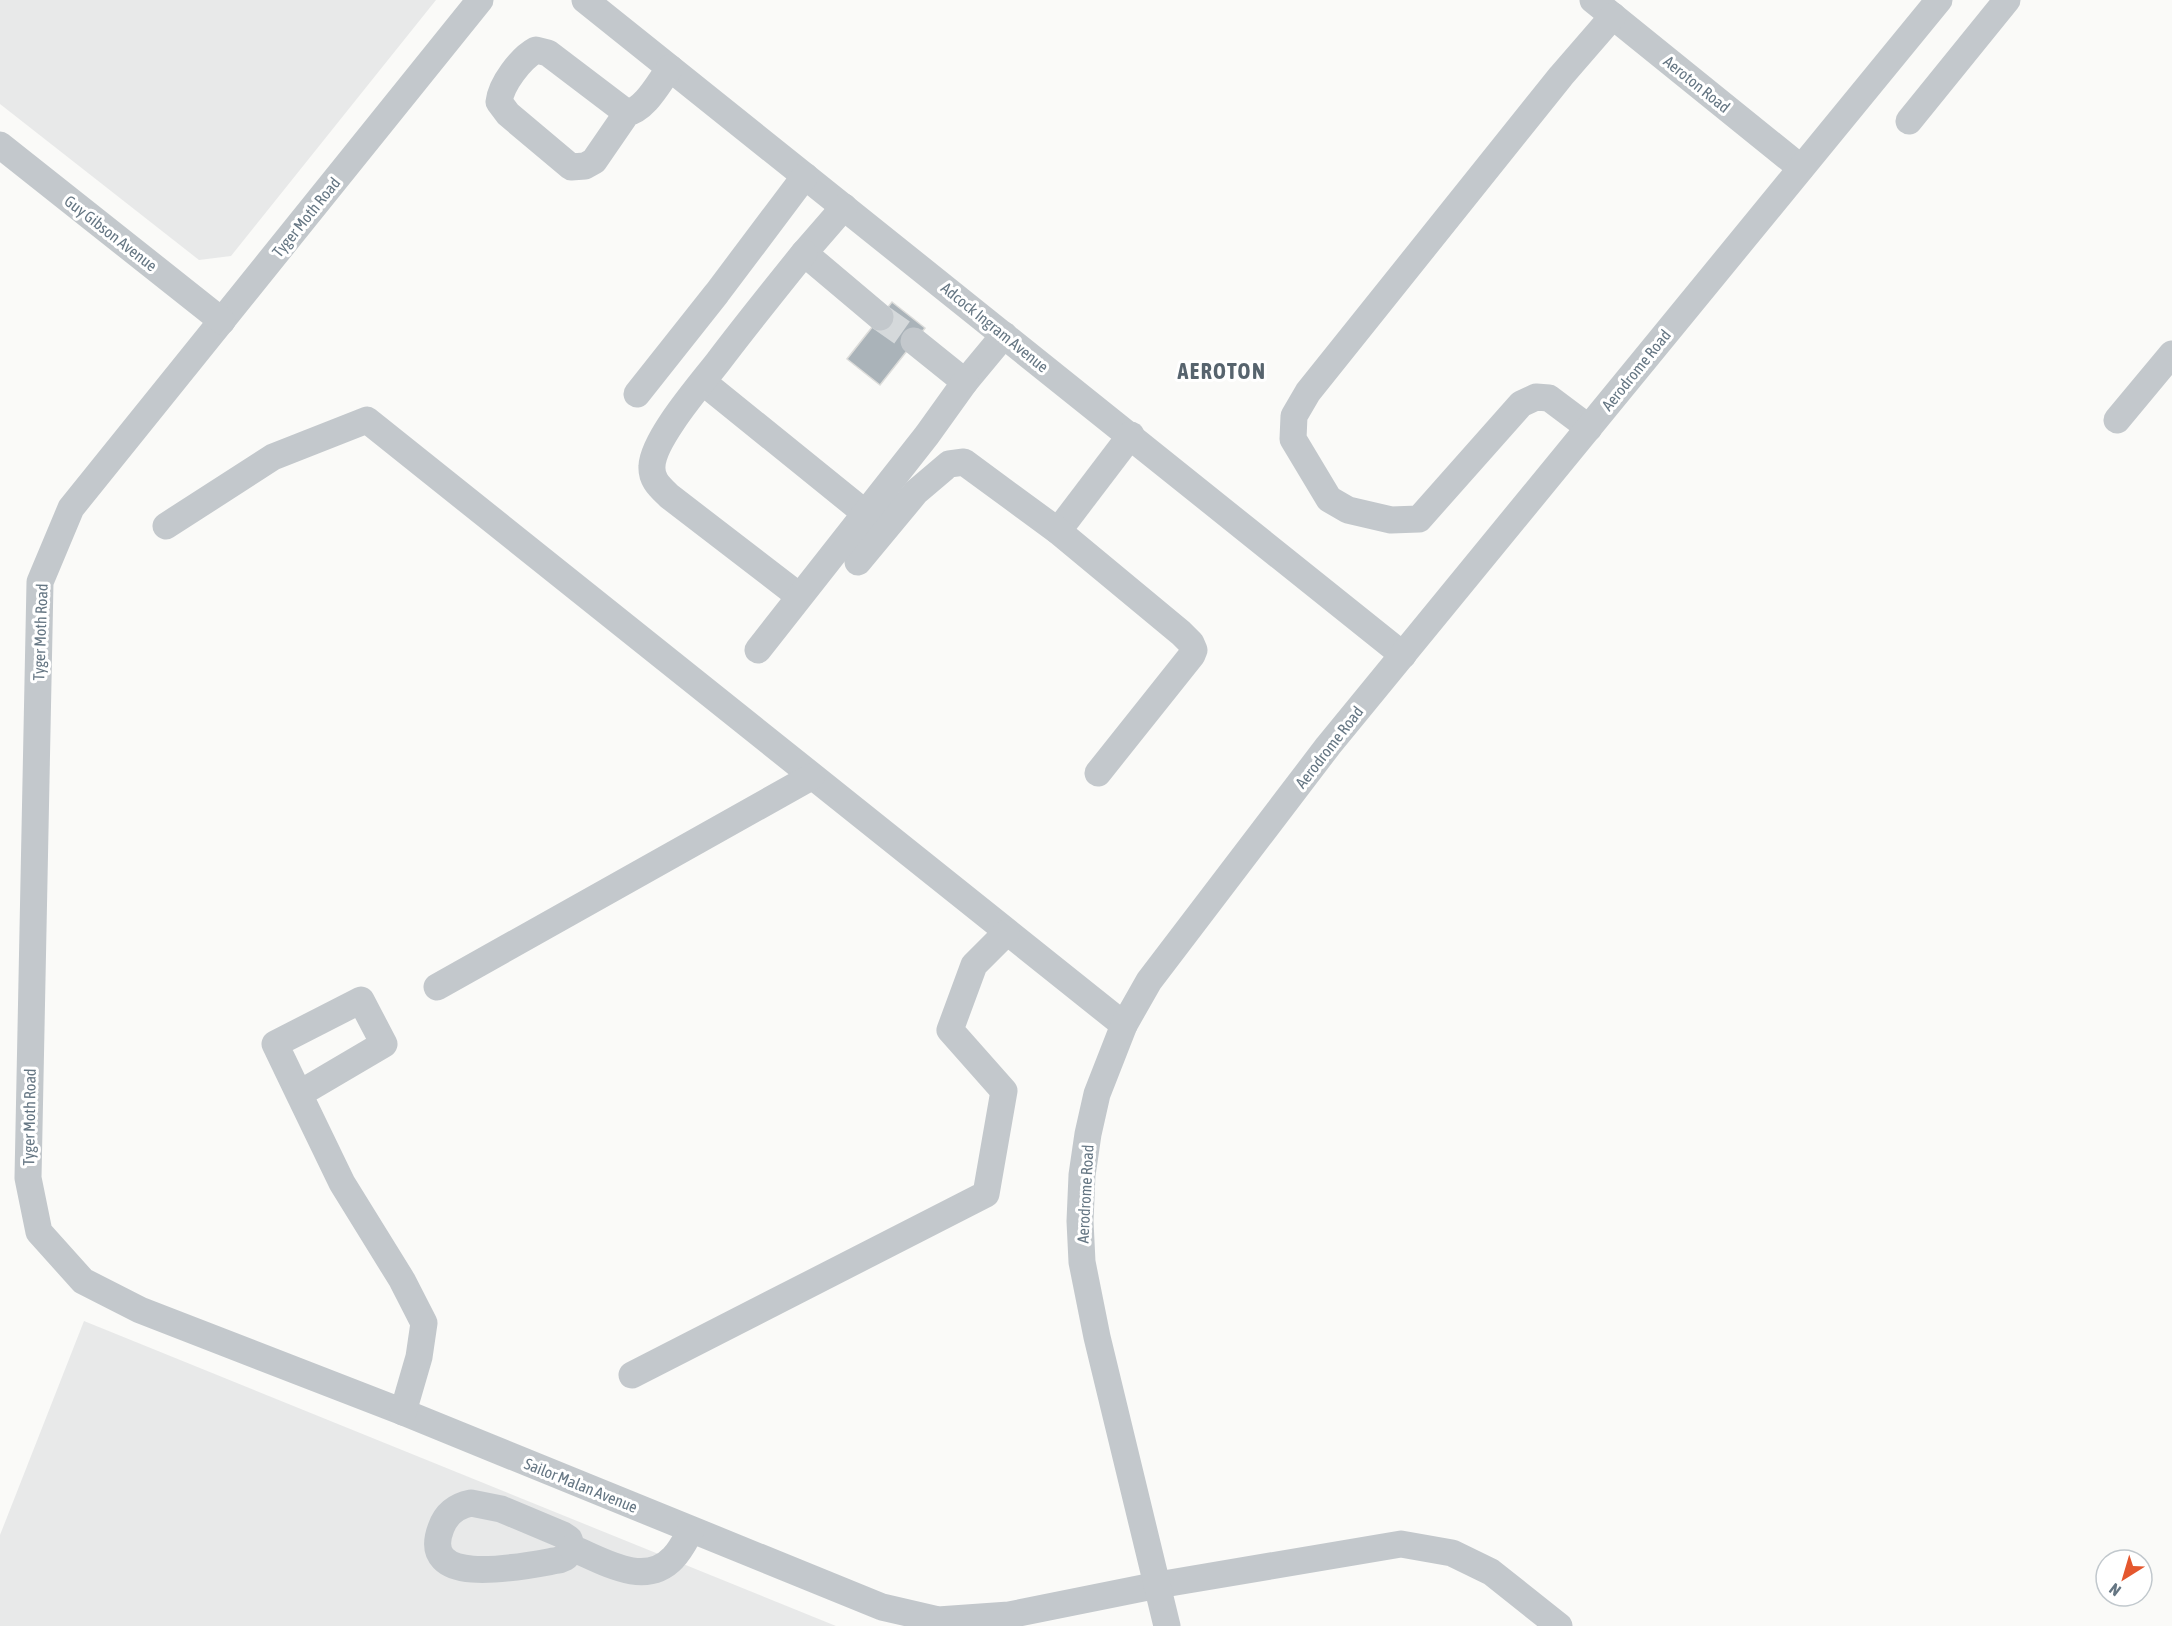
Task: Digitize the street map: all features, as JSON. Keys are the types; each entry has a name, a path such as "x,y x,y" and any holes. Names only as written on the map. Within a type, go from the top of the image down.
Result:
{"street":[{"name":"Tyger Moth Road","path":"39,1232 27,1178 40,582 71,508 480,0"},
{"name":"Adcock Ingram Avenue","path":"585,0 1403,655"},
{"name":"Aerodrome Road","path":"1167,1626 1096,1338 1087,1295 1080,1231 1082,1175 1088,1134 1097,1094 1124,1025 1149,981 1328,746 1939,0"},
{"path":"1908,122 2007,0"},
{"path":"1589,428 1549,398 1536,397 1521,404 1419,519 1390,520 1348,510 1329,499 1293,439 1294,416 1308,392 1561,76 1603,8"},
{"name":"Aeroton Road","path":"1603,8 1802,168"},
{"path":"627,113 548,53 536,50 524,56 500,94 499,102 508,114 571,167 585,166 594,161 627,113 635,111 642,105 670,68"},
{"name":"Guy Gibson Avenue","path":"0,145 222,321"},
{"path":"637,394 805,176"},
{"path":"800,596 669,496 656,483 652,466 654,454 683,407 804,253 844,207"},
{"path":"804,253 880,316"},
{"path":"758,650 927,435 964,382 1004,335"},
{"path":"915,341 964,382"},
{"path":"2117,420 2172,354"},
{"path":"703,382 866,513"},
{"path":"166,526 273,457 367,420 1006,933 1124,1025"},
{"path":"1058,531 1131,435"},
{"path":"858,562 916,492 949,464 964,462 1058,531 1181,633 1191,643 1194,650 1192,656 1098,773"},
{"path":"436,987 812,777"},
{"path":"632,1375 986,1194 1004,1091 950,1030 974,965 1006,933"},
{"path":"299,1094 342,1183 402,1280 424,1323 419,1357 403,1412"},
{"name":"Sailor Malan Avenue","path":"39,1232 83,1281 140,1310 403,1412 882,1607 938,1623 1011,1620 1158,1585 1401,1544 1452,1552 1491,1572 1559,1626"},
{"path":"572,1548 624,1570 644,1572 664,1566 674,1557 691,1530"}],"shaded area":[{"path":"0,0 436,0 231,256 199,260 0,104"},
{"path":"84,1321 836,1626 0,1626 0,1535"}],"building":[{"path":"892,302 925,328 880,385 847,359"}],"tunnel":[{"path":"880,317 914,341"}],"district":[{"name":"AEROTON","path":"1222,371"}]}
